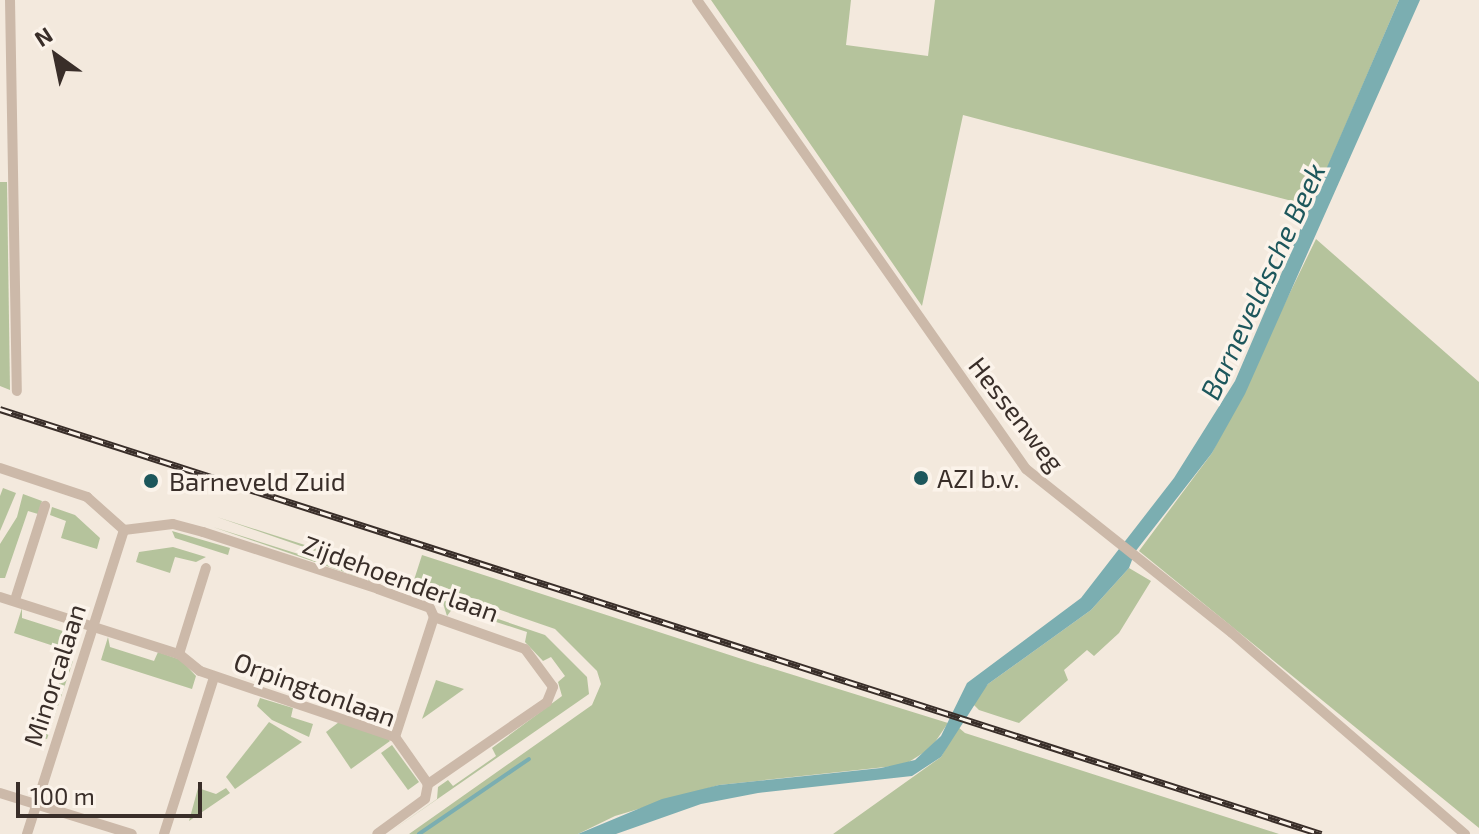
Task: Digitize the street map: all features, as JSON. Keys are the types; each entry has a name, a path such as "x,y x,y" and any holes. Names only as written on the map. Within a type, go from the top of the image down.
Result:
{"street":[{"path":"10,0 17,391"},
{"name":"Hessenweg","path":"697,0 1007,445 1043,487 1212,617 1465,834"},
{"path":"0,468 87,497 124,530"},
{"path":"15,600 45,506"},
{"name":"Zijdehoenderlaan","path":"124,530 180,526 378,589 430,608 434,617 519,645 553,687 547,702 428,784 425,799 377,834"},
{"name":"Minorcalaan","path":"27,834 124,530"},
{"path":"179,654 206,568"},
{"name":"Orpingtonlaan","path":"0,597 179,654 194,669 214,677 395,737 428,784"},
{"path":"395,737 434,617"},
{"name":"Orpingtonlaan","path":"164,834 214,677"},
{"path":"0,793 132,834"}],"green space":[{"path":"711,0 851,0 846,45 928,56 935,0 1399,0 1311,206 963,115 922,306"},
{"path":"0,182 7,182 10,390 0,386"},
{"path":"1316,239 1479,382 1479,828 1139,551 1212,453"},
{"path":"3,488 16,493 0,531 0,496"},
{"path":"23,494 42,501 38,514 28,511 5,578 0,578 0,544 17,517"},
{"path":"52,507 75,515 100,538 97,549 61,538 66,521 50,515"},
{"path":"217,517 377,568 376,572"},
{"path":"213,527 374,578 373,582"},
{"path":"172,531 230,548 228,555 175,538"},
{"path":"173,547 206,557 196,562 175,557 170,573 136,562 139,552"},
{"path":"422,555 948,723 931,748 904,765 719,785 615,816 578,834 409,834 592,705 601,684 597,671 555,629 414,580"},
{"path":"1129,568 1151,581 1119,633 1094,656 1087,650 1064,670 1068,680 1019,723 979,710 972,703 988,684 1091,610"},
{"path":"442,600 545,635 587,677 589,694 387,834 437,799 438,787 448,780 453,786 496,756 492,748 562,696 558,682 565,676 551,657 543,661 525,642 527,632 453,608 447,616"},
{"path":"22,608 22,618 66,632 74,625 66,650 14,633"},
{"path":"108,637 110,647 154,661 158,652 181,660 196,676 192,689 101,660"},
{"path":"67,659 73,661 47,739 42,738"},
{"path":"436,680 464,689 422,719"},
{"path":"260,698 293,708 291,717 313,724 309,737 272,720 257,706"},
{"path":"269,722 302,742 235,789 226,777"},
{"path":"339,722 390,741 351,769 326,732"},
{"path":"958,727 965,733 1279,834 833,834 941,757"},
{"path":"392,745 419,782 408,790 381,753"},
{"path":"198,788 216,794 226,788 230,793 189,821"}],"water":[{"path":"1399,0 1420,0 1245,394 1212,453 1135,552 1129,568 1091,610 988,684 941,757 912,776 758,793 701,804 616,834 578,834 662,799 719,785 881,768 915,760 941,736 967,683 1081,598 1174,478 1235,381"}],"waterway":[{"path":"419,834 529,759"}],"railway":[{"path":"0,409 1321,834"}],"place":[{"name":"AZI b.v.","path":"921,478"},
{"name":"Barneveld Zuid","path":"151,481"}],"water label":[{"name":"Barneveldsche Beek","path":"1262,281"}]}
